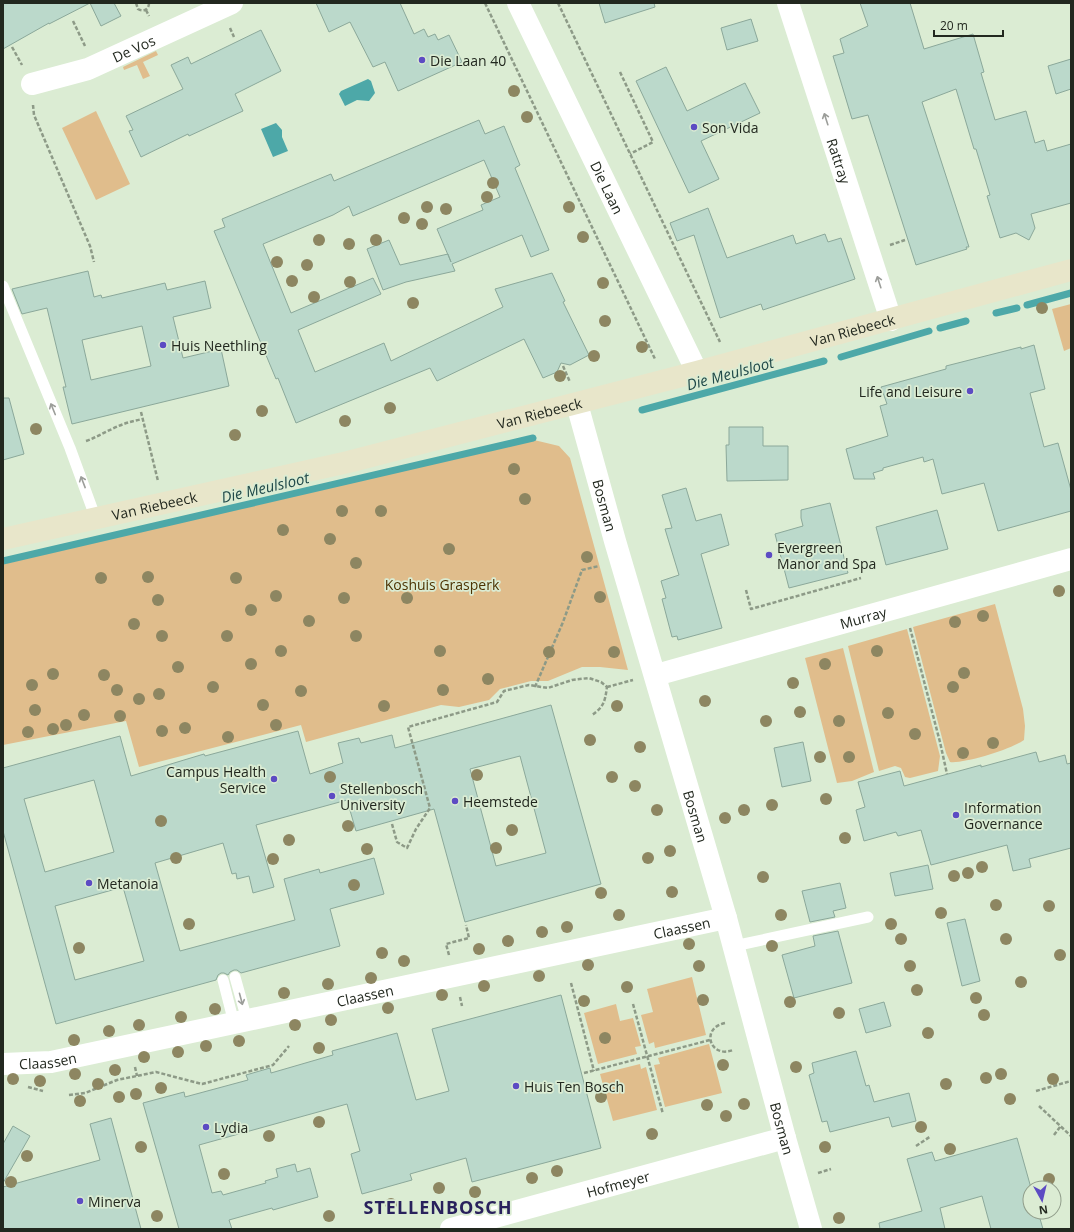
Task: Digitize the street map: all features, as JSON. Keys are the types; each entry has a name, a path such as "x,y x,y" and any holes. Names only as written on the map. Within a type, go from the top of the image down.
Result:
{"street":[{"name":"De Vos","path":"32,84 88,69 232,3"},
{"name":"Die Laan","path":"518,3 697,372"},
{"name":"Rattray","path":"788,3 891,320"},
{"name":"Van Riebeeck","path":"3,539 348,462 574,396 697,372 1071,270"},
{"name":"Bosman","path":"574,396 613,535 656,676 734,946 811,1229"},
{"name":"Murray","path":"656,676 1071,559"},
{"name":"Claassen","path":"3,1064 51,1062 726,918"},
{"name":"Hofmeyer","path":"451,1229 785,1138"}],"lane":[{"path":"3,286 70,448 96,518"},
{"path":"734,946 868,917"},
{"path":"235,977 241,1022"},
{"path":"223,980 241,1022"}],"path":[{"path":"136,3 138,9 142,11 146,10 149,3"},
{"path":"485,3 654,359"},
{"path":"558,3 723,348"},
{"path":"73,22 88,50"},
{"path":"229,26 234,37"},
{"path":"12,47 20,62"},
{"path":"620,72 653,142 630,154"},
{"path":"34,115 90,246 94,262"},
{"path":"889,246 905,240"},
{"path":"563,366 574,396"},
{"path":"141,412 159,487"},
{"path":"85,442 110,429 143,419"},
{"path":"535,687 563,622 582,570 602,565"},
{"path":"746,590 751,609 861,578"},
{"path":"909,625 948,774"},
{"path":"392,824 397,842 407,848 416,829 430,808 408,727 497,702 504,691 530,685 548,688 572,680 589,678 601,682 607,687"},
{"path":"607,687 633,680"},
{"path":"592,715 600,709 606,699 607,687"},
{"path":"453,956 449,955 446,944 469,938 466,925"},
{"path":"571,983 594,1071"},
{"path":"634,1004 663,1114"},
{"path":"725,1023 719,1024 714,1028 710,1040 712,1046 722,1052 733,1050"},
{"path":"584,1073 710,1040"},
{"path":"69,1095 85,1093 117,1080 156,1072 202,1084 273,1065 289,1046"},
{"path":"1036,1091 1071,1081"},
{"path":"1039,1106 1071,1136"},
{"path":"1054,1135 1060,1127"},
{"path":"916,1146 931,1136"},
{"path":"814,1174 832,1169"}],"green space":[{"path":"156,51 158,55 143,62 150,76 143,79 137,65 124,70 123,67"},
{"path":"96,111 130,184 96,200 62,128"},
{"path":"1071,304 1071,348 1064,351 1052,309"},
{"name":"Koshuis Grasperk","path":"534,440 559,446 570,458 628,670 582,667 548,681 531,681 500,689 489,700 459,707 441,705 306,742 301,725 139,767 126,721 3,745 3,564"},
{"path":"995,604 1023,709 1025,726 1024,740 1009,748 988,755 966,761 950,762 946,753 913,627"},
{"path":"907,629 940,756 938,771 910,778 905,777 901,768 895,766 879,771 848,646"},
{"path":"843,648 874,772 852,781 837,783 805,658"},
{"path":"692,977 706,1035 655,1048 654,1042 649,1044 641,1015 653,1012 647,989"},
{"path":"616,1004 620,1021 633,1018 641,1046 635,1047 637,1054 598,1064 584,1013"},
{"path":"709,1044 722,1093 665,1107 654,1065 660,1064 658,1058"},
{"path":"640,1064 641,1069 646,1067 657,1110 613,1121 600,1074"}],"water":[{"path":"368,79 371,81 375,93 369,101 357,100 345,106 339,94 341,91"},
{"path":"276,123 282,130 282,137 288,151 273,157 261,129"}],"building":[{"path":"3,3 90,3 49,23 3,49"},
{"path":"90,3 114,3 121,16 101,26"},
{"path":"316,3 400,3 414,34 424,29 428,37 435,34 438,40 449,35 462,62 398,91 385,62 373,67 350,22 329,32"},
{"path":"599,3 654,3 655,7 605,23"},
{"path":"860,3 910,3 924,49 973,34 984,72 981,73 995,120 1026,111 1035,143 1044,140 1047,151 1071,144 1071,203 1031,214 1035,228 1029,240 1016,233 1000,238 987,196 990,195 956,89 922,102 969,247 966,247 967,249 916,265 868,115 852,119 833,56 844,53 840,39 868,26"},
{"path":"751,19 758,41 727,50 721,28"},
{"path":"261,30 281,71 235,94 243,111 189,136 188,134 141,157 129,131 133,130 126,116 183,89 171,65 188,57 191,64"},
{"path":"1071,59 1071,89 1056,94 1048,66"},
{"name":"Son Vida","path":"666,67 687,111 745,83 760,113 701,141 719,179 689,193 636,81"},
{"path":"479,120 485,134 504,126 520,165 515,168 549,250 531,257 522,235 452,264 455,271 406,282 383,290 367,249 389,240 400,265 448,254 437,229 483,210 481,205 500,197 484,160 353,216 349,206 333,215 263,244 291,313 373,278 381,294 298,330 315,372 384,343 391,361 503,307 495,289 552,273 565,301 563,302 589,355 570,365 561,363 557,372 543,378 524,339 437,381 430,368 296,423 214,231 225,227 222,219 331,174 334,181"},
{"path":"708,208 727,258 793,235 796,244 825,234 828,242 841,238 855,279 763,310 761,304 720,318 694,235 677,241 670,223"},
{"name":"Huis Neethling","path":"88,271 94,297 101,295 102,298 165,283 167,290 205,281 211,308 173,317 183,358 221,349 229,386 72,424 63,387 66,387 47,308 22,314 12,289","holes":["142,326 151,366 91,380 82,340"]},
{"path":"1034,345 1045,389 1030,393 1044,447 1058,443 1071,490 1071,511 998,531 984,483 942,494 933,459 924,462 923,457 883,468 883,470 873,473 875,479 854,479 846,449 888,436 880,406 887,404 881,387 946,369 946,366"},
{"path":"3,398 9,398 24,454 3,460"},
{"path":"729,427 763,427 763,446 788,446 788,480 727,481 726,445 729,445"},
{"path":"686,488 696,521 721,514 729,545 701,554 722,628 678,640 677,636 672,637 662,599 666,598 661,581 679,575 665,529 672,528 662,495"},
{"path":"830,503 848,573 789,588 775,534 803,526 801,510"},
{"path":"937,510 948,549 886,565 876,527"},
{"path":"551,705 601,884 465,922 434,809 356,831 347,800 256,825 274,887 253,893 249,876 237,879 236,873 232,874 223,843 155,863 180,951 295,920 284,879 319,869 320,873 374,858 384,894 330,909 340,946 241,973 234,970 228,975 221,973 218,975 216,980 56,1024 3,831 3,768 120,736 131,776 204,754 205,756 298,731 310,774 343,763 338,743 359,738 361,743 392,735 395,748","holes":["520,756 546,853 496,866 470,769","94,780 114,852 45,872 24,799","123,887 144,961 75,980 55,906"]},
{"path":"803,742 811,781 782,787 774,748"},
{"path":"1036,752 1039,762 1065,755 1067,764 1071,763 1071,848 1029,859 1031,867 1013,871 1007,845 931,865 921,830 898,836 896,832 864,841 856,810 865,807 858,782 900,771 904,786"},
{"path":"928,865 933,889 895,896 890,873"},
{"path":"840,883 846,908 833,911 835,917 810,922 802,891"},
{"path":"965,919 980,981 962,986 947,923"},
{"path":"838,931 852,983 794,998 782,955 815,946 813,936"},
{"path":"561,995 601,1148 472,1182 466,1158 410,1174 412,1180 362,1194 351,1154 360,1151 347,1104 199,1145 212,1193 221,1191 223,1195 266,1183 265,1181 278,1177 276,1169 295,1164 297,1172 310,1168 318,1197 273,1210 272,1208 229,1220 232,1229 179,1229 143,1103 184,1092 185,1097 248,1080 246,1075 270,1068 271,1073 333,1055 332,1051 397,1033 416,1100 449,1091 432,1029"},
{"path":"884,1002 891,1026 866,1033 859,1009"},
{"path":"856,1051 866,1086 869,1085 874,1102 909,1093 916,1121 892,1127 889,1117 830,1132 827,1121 822,1122 809,1075 814,1073 812,1063"},
{"path":"111,1118 141,1229 3,1229 3,1187 100,1160 90,1124"},
{"path":"13,1126 30,1136 3,1183 3,1144"},
{"path":"1017,1138 1029,1180 1022,1180 1022,1220 1040,1220 1043,1229 991,1229 982,1196 940,1208 945,1229 880,1229 879,1223 922,1211 907,1159 932,1152 935,1161"}],"waterway":[{"name":"Die Meulsloot","path":"1027,305 1071,293"},
{"name":"Die Meulsloot","path":"996,313 1017,308"},
{"name":"Die Meulsloot","path":"940,328 966,321"},
{"name":"Die Meulsloot","path":"841,357 929,331"},
{"name":"Die Meulsloot","path":"642,410 824,361"},
{"name":"Die Meulsloot","path":"3,561 533,438"}],"place":[{"name":"Die Laan 40","path":"422,60"},
{"name":"Son Vida","path":"694,127"},
{"name":"Huis Neethling","path":"163,345"},
{"name":"Life and Leisure","path":"970,391"},
{"name":"Evergreen Manor and Spa","path":"769,555"},
{"name":"Campus Health Service","path":"274,779"},
{"name":"Stellenbosch University","path":"332,796"},
{"name":"Heemstede","path":"455,801"},
{"name":"Information Governance","path":"956,815"},
{"name":"Metanoia","path":"89,883"},
{"name":"Huis Ten Bosch","path":"516,1086"},
{"name":"Lydia","path":"206,1127"},
{"name":"Minerva","path":"80,1201"}],"district":[{"name":"STELLENBOSCH","path":"438,1207"}]}
